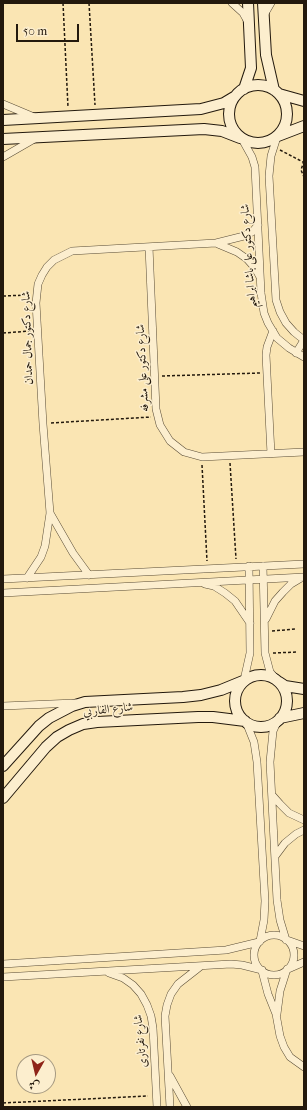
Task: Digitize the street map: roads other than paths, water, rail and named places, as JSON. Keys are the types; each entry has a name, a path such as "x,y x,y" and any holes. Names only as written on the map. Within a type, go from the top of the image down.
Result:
{"street":[{"path":"232,3 243,13 249,24"},
{"path":"244,89 251,68 248,3"},
{"path":"3,139 204,129 222,131 256,144 271,141 283,130 287,115 286,107 276,92 266,55 263,3"},
{"path":"264,15 271,3"},
{"path":"3,120 201,109 224,103 244,89 259,85 267,86 276,92 304,101"},
{"path":"234,97 229,111 229,118 234,132 241,138"},
{"path":"3,104 38,118"},
{"path":"277,136 304,126"},
{"name":"شارع دكتور على باشا ابراهيم","path":"277,136 271,156 269,176 276,300 286,323 304,340"},
{"path":"3,156 38,138"},
{"name":"شارع دكتور على باشا ابراهيم","path":"241,138 252,158 255,167 262,303 264,313 272,331 283,343 296,353 304,356"},
{"name":"شارع دكتور جمال حمدان","path":"27,578 41,557 46,546 50,513 43,424 36,294 42,275 54,260 72,251 216,243 244,236 252,232 258,226"},
{"name":"شارع دكتور جمال حمدان","path":"216,243 232,249 247,259 261,278"},
{"name":"شارع دكتور على مشرفه","path":"148,247 157,416 164,434 176,448 193,456 202,457 304,452"},
{"path":"270,454 266,372 267,347 272,331"},
{"path":"296,353 304,340"},
{"name":"شارع دكتور جمال حمدان","path":"50,513 73,553 89,575"},
{"path":"3,580 304,564"},
{"path":"244,681 250,653 249,566"},
{"path":"263,566 265,653 270,672 285,693 286,699 286,706 274,731 271,751 272,794 278,910 286,940 292,949 293,960 287,969 280,991 276,1014"},
{"path":"3,593 303,577"},
{"path":"264,623 275,601 283,592 303,577"},
{"path":"201,582 214,586 235,601 250,624"},
{"path":"304,689 286,686 264,675 250,677 238,687 234,702 239,716 245,722 254,742 257,770 265,901 264,920 254,957 255,962 262,971 268,994 276,1014 280,1036 284,1047 290,1057 304,1067"},
{"name":"شارع الفاربي","path":"3,766 29,736 49,718 72,706 85,702 201,695 221,690 244,681"},
{"path":"3,706 85,702"},
{"path":"245,722 252,725 266,726 279,719 304,713"},
{"name":"شارع الفاربي","path":"3,798 46,747 57,737 83,724 198,717 213,717 245,722"},
{"path":"272,794 289,813 304,820"},
{"path":"276,855 285,843 296,834 304,830"},
{"path":"3,964 226,950 276,935 304,946"},
{"path":"3,977 242,965 272,974 277,974 304,962"},
{"name":"شارع نفرتارى","path":"170,1107 165,1016 167,1005 171,994 178,984 201,966"},
{"name":"شارع نفرتارى","path":"106,972 123,978 133,985 141,994 147,1005 153,1028 157,1107"},
{"path":"168,1072 187,1107"}]}
